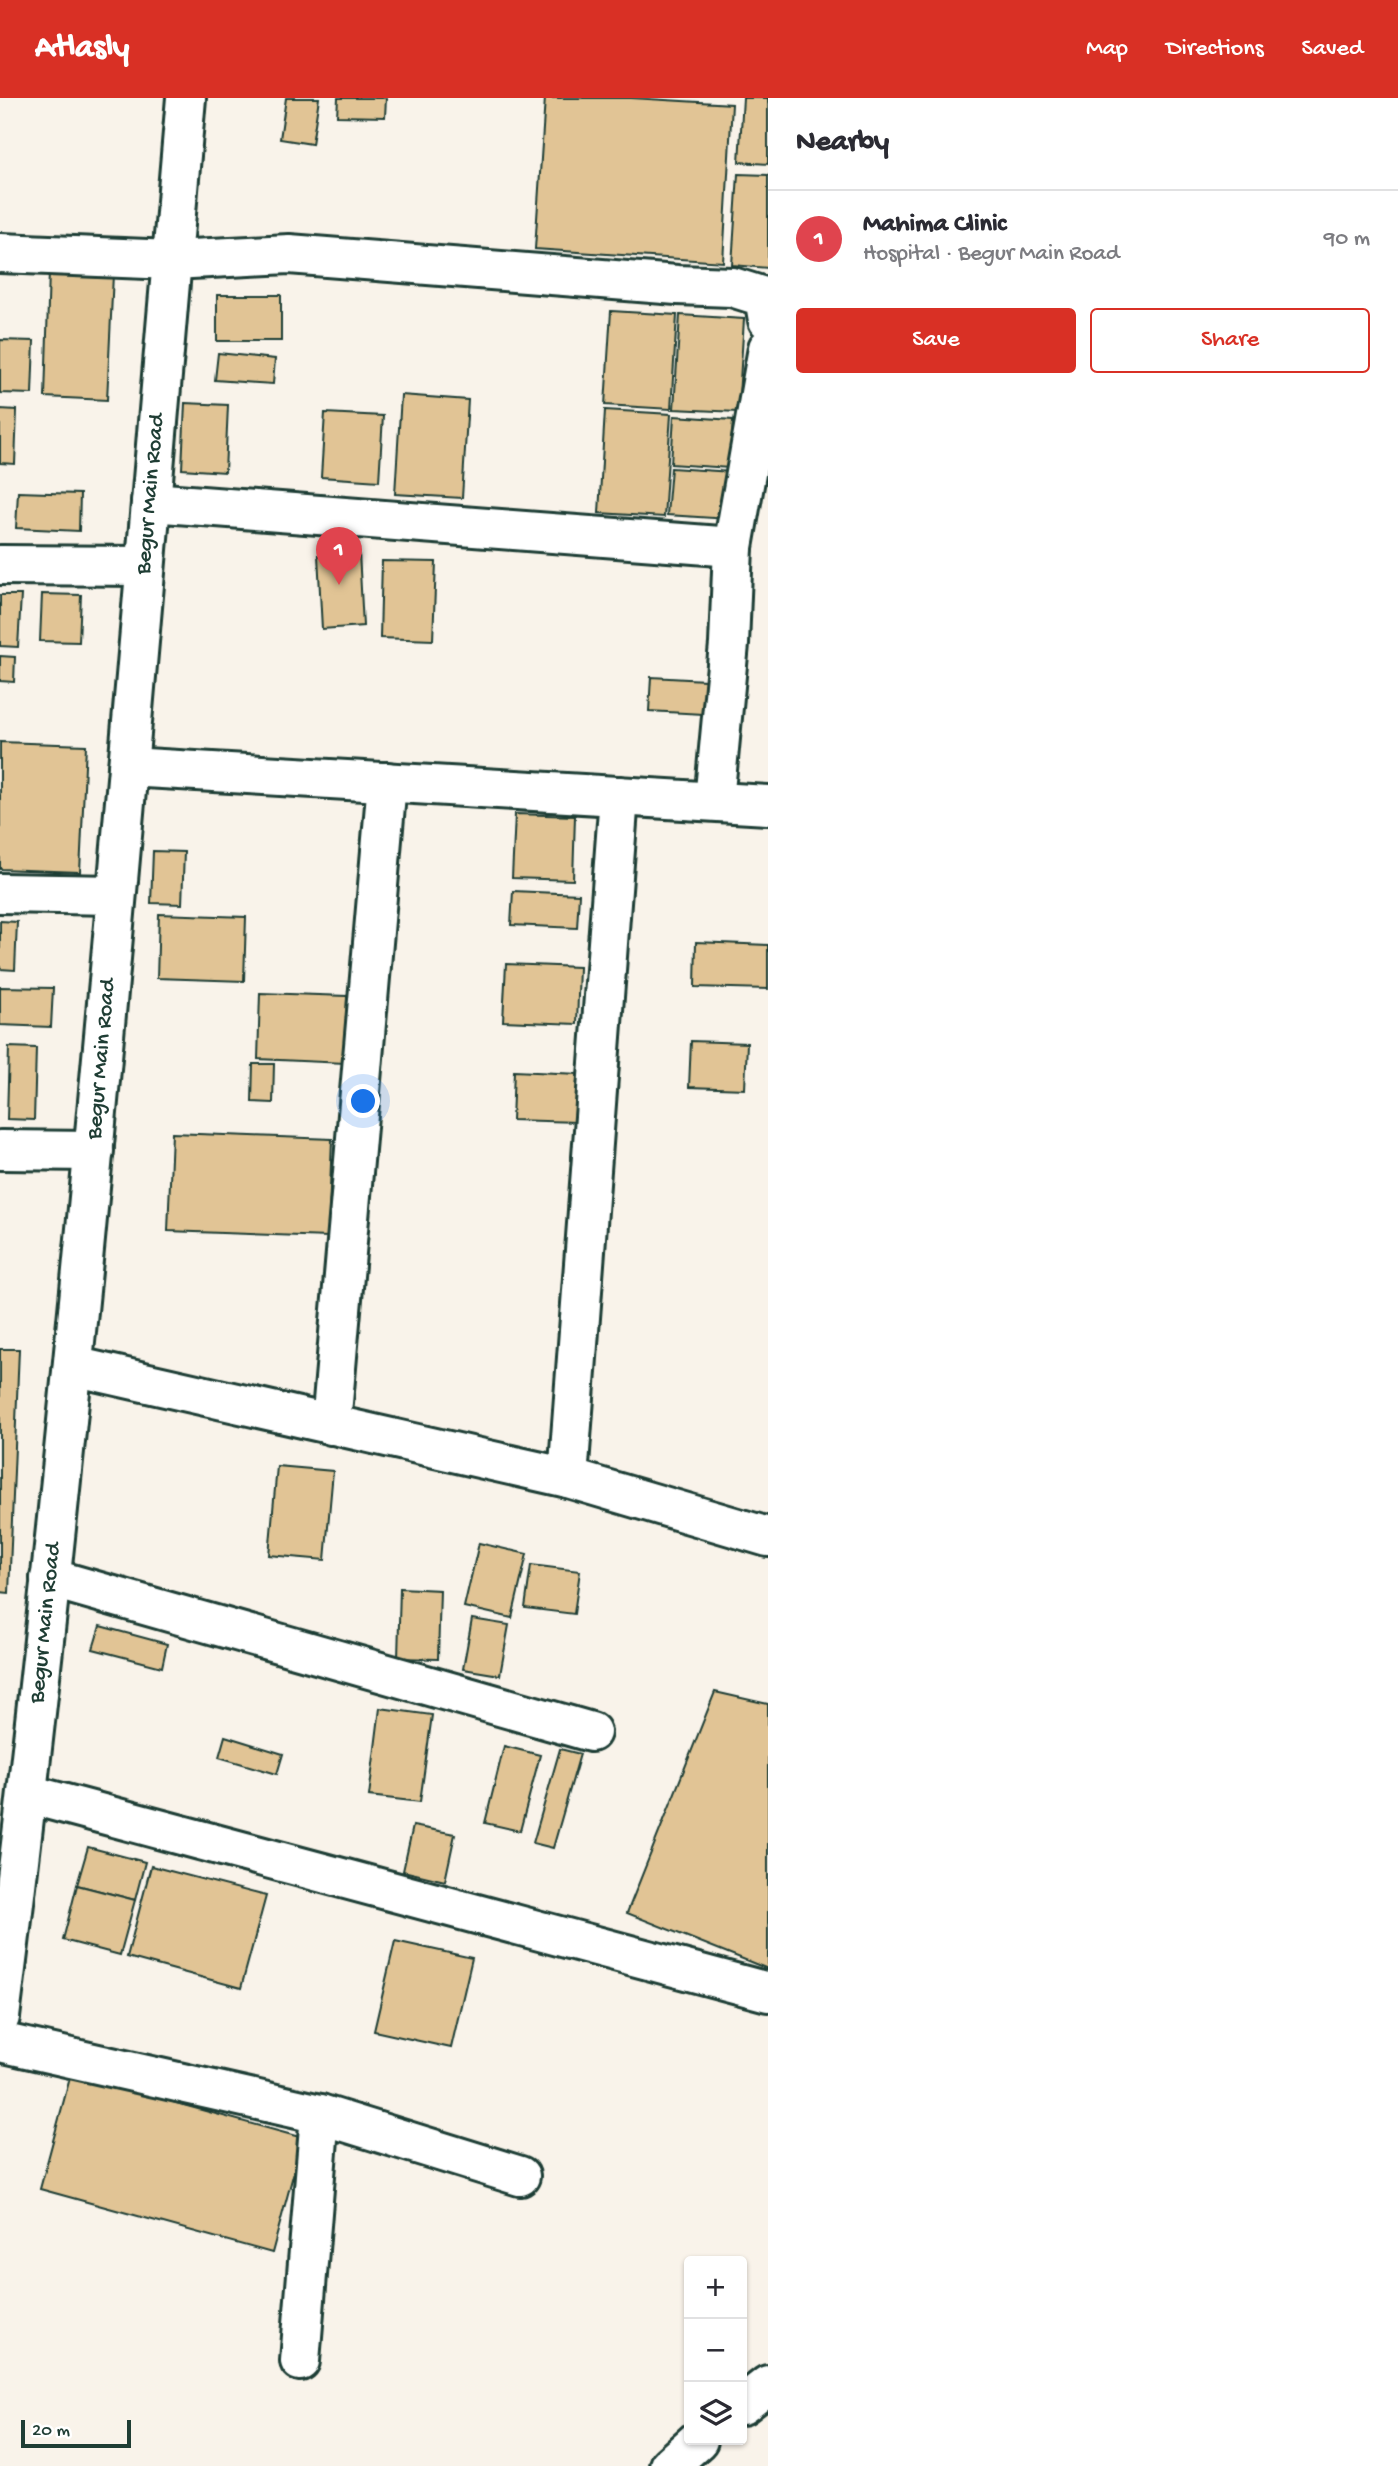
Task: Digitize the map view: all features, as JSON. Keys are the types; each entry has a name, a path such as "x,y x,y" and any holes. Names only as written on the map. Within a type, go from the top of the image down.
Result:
{"street":[{"name":"Begur Main Road","path":"0,2017 28,1794 94,1151 186,98"},
{"path":"0,253 172,260 289,254 732,287 764,297 768,320"},
{"path":"714,801 729,645 733,547 768,348"},
{"path":"151,502 733,547"},
{"path":"0,565 145,566"},
{"path":"128,767 768,805"},
{"path":"331,1425 387,782"},
{"path":"568,1478 620,796"},
{"path":"0,893 116,895"},
{"path":"0,1150 94,1151"},
{"path":"73,1366 568,1478 768,1537"},
{"path":"50,1578 591,1732"},
{"path":"28,1794 768,1992"},
{"path":"0,2042 320,2114 520,2176"},
{"path":"300,2361 320,2114"},
{"path":"747,2401 768,2385"},
{"path":"669,2466 692,2445"}],"building":[{"path":"286,98 319,98 312,144 280,139"},
{"path":"338,98 386,98 385,117 337,116"},
{"path":"545,98 631,98 732,104 723,262 535,249"},
{"path":"743,98 768,98 768,164 739,162"},
{"path":"738,174 768,175 768,268 732,265"},
{"path":"49,271 113,274 107,400 45,397"},
{"path":"217,295 281,295 281,341 217,341"},
{"path":"611,311 677,315 671,409 605,405"},
{"path":"680,315 744,319 738,412 674,409"},
{"path":"0,340 34,341 32,394 0,393"},
{"path":"218,353 275,359 273,384 215,380"},
{"path":"401,395 468,400 462,498 395,494"},
{"path":"185,403 228,405 225,472 182,469"},
{"path":"0,409 17,410 15,464 0,463"},
{"path":"605,410 671,414 664,517 599,513"},
{"path":"325,413 383,416 379,481 321,477"},
{"path":"674,416 733,420 730,468 671,464"},
{"path":"671,468 732,472 729,519 667,515"},
{"path":"18,492 80,494 79,531 16,528"},
{"path":"359,552 363,626 322,629 318,555"},
{"path":"382,561 436,562 433,640 380,638"},
{"path":"42,594 81,595 79,642 40,641"},
{"path":"0,595 21,595 18,647 0,646"},
{"path":"0,656 15,657 14,682 0,681"},
{"path":"651,677 705,680 703,714 649,711"},
{"path":"0,742 86,745 80,872 0,869"},
{"path":"515,814 575,816 573,880 512,878"},
{"path":"153,851 184,852 182,904 151,903"},
{"path":"513,891 579,894 577,928 511,925"},
{"path":"159,914 246,917 244,981 157,978"},
{"path":"0,921 17,922 15,970 0,969"},
{"path":"696,942 768,945 768,989 695,987"},
{"path":"506,964 579,967 577,1024 503,1021"},
{"path":"0,987 53,988 51,1027 0,1025"},
{"path":"260,993 347,996 345,1063 258,1059"},
{"path":"691,1041 747,1043 745,1089 689,1087"},
{"path":"9,1047 36,1048 34,1120 7,1119"},
{"path":"253,1064 274,1064 273,1103 252,1102"},
{"path":"514,1071 579,1074 578,1122 512,1120"},
{"path":"172,1133 332,1139 328,1237 168,1231"},
{"path":"0,1349 19,1349 9,1593 0,1592"},
{"path":"277,1466 333,1471 325,1560 269,1555"},
{"path":"479,1543 527,1554 512,1618 464,1607"},
{"path":"531,1565 580,1571 574,1614 525,1608"},
{"path":"400,1588 440,1590 438,1659 398,1658"},
{"path":"472,1619 509,1625 500,1675 463,1669"},
{"path":"100,1626 167,1644 162,1667 93,1649"},
{"path":"715,1692 768,1704 768,1969 627,1913"},
{"path":"380,1708 432,1715 420,1802 369,1796"},
{"path":"225,1736 283,1754 277,1774 219,1757"},
{"path":"504,1746 540,1755 520,1831 485,1823"},
{"path":"560,1749 580,1754 553,1848 533,1843"},
{"path":"413,1826 455,1834 445,1881 403,1871"},
{"path":"88,1847 145,1862 135,1900 77,1885"},
{"path":"151,1866 266,1896 241,1988 127,1957"},
{"path":"77,1885 135,1900 120,1955 63,1940"},
{"path":"395,1941 472,1958 451,2048 374,2031"},
{"path":"71,2074 303,2138 272,2253 40,2189"}],"place":[{"name":"Mahima Clinic","path":"339,585"}]}
